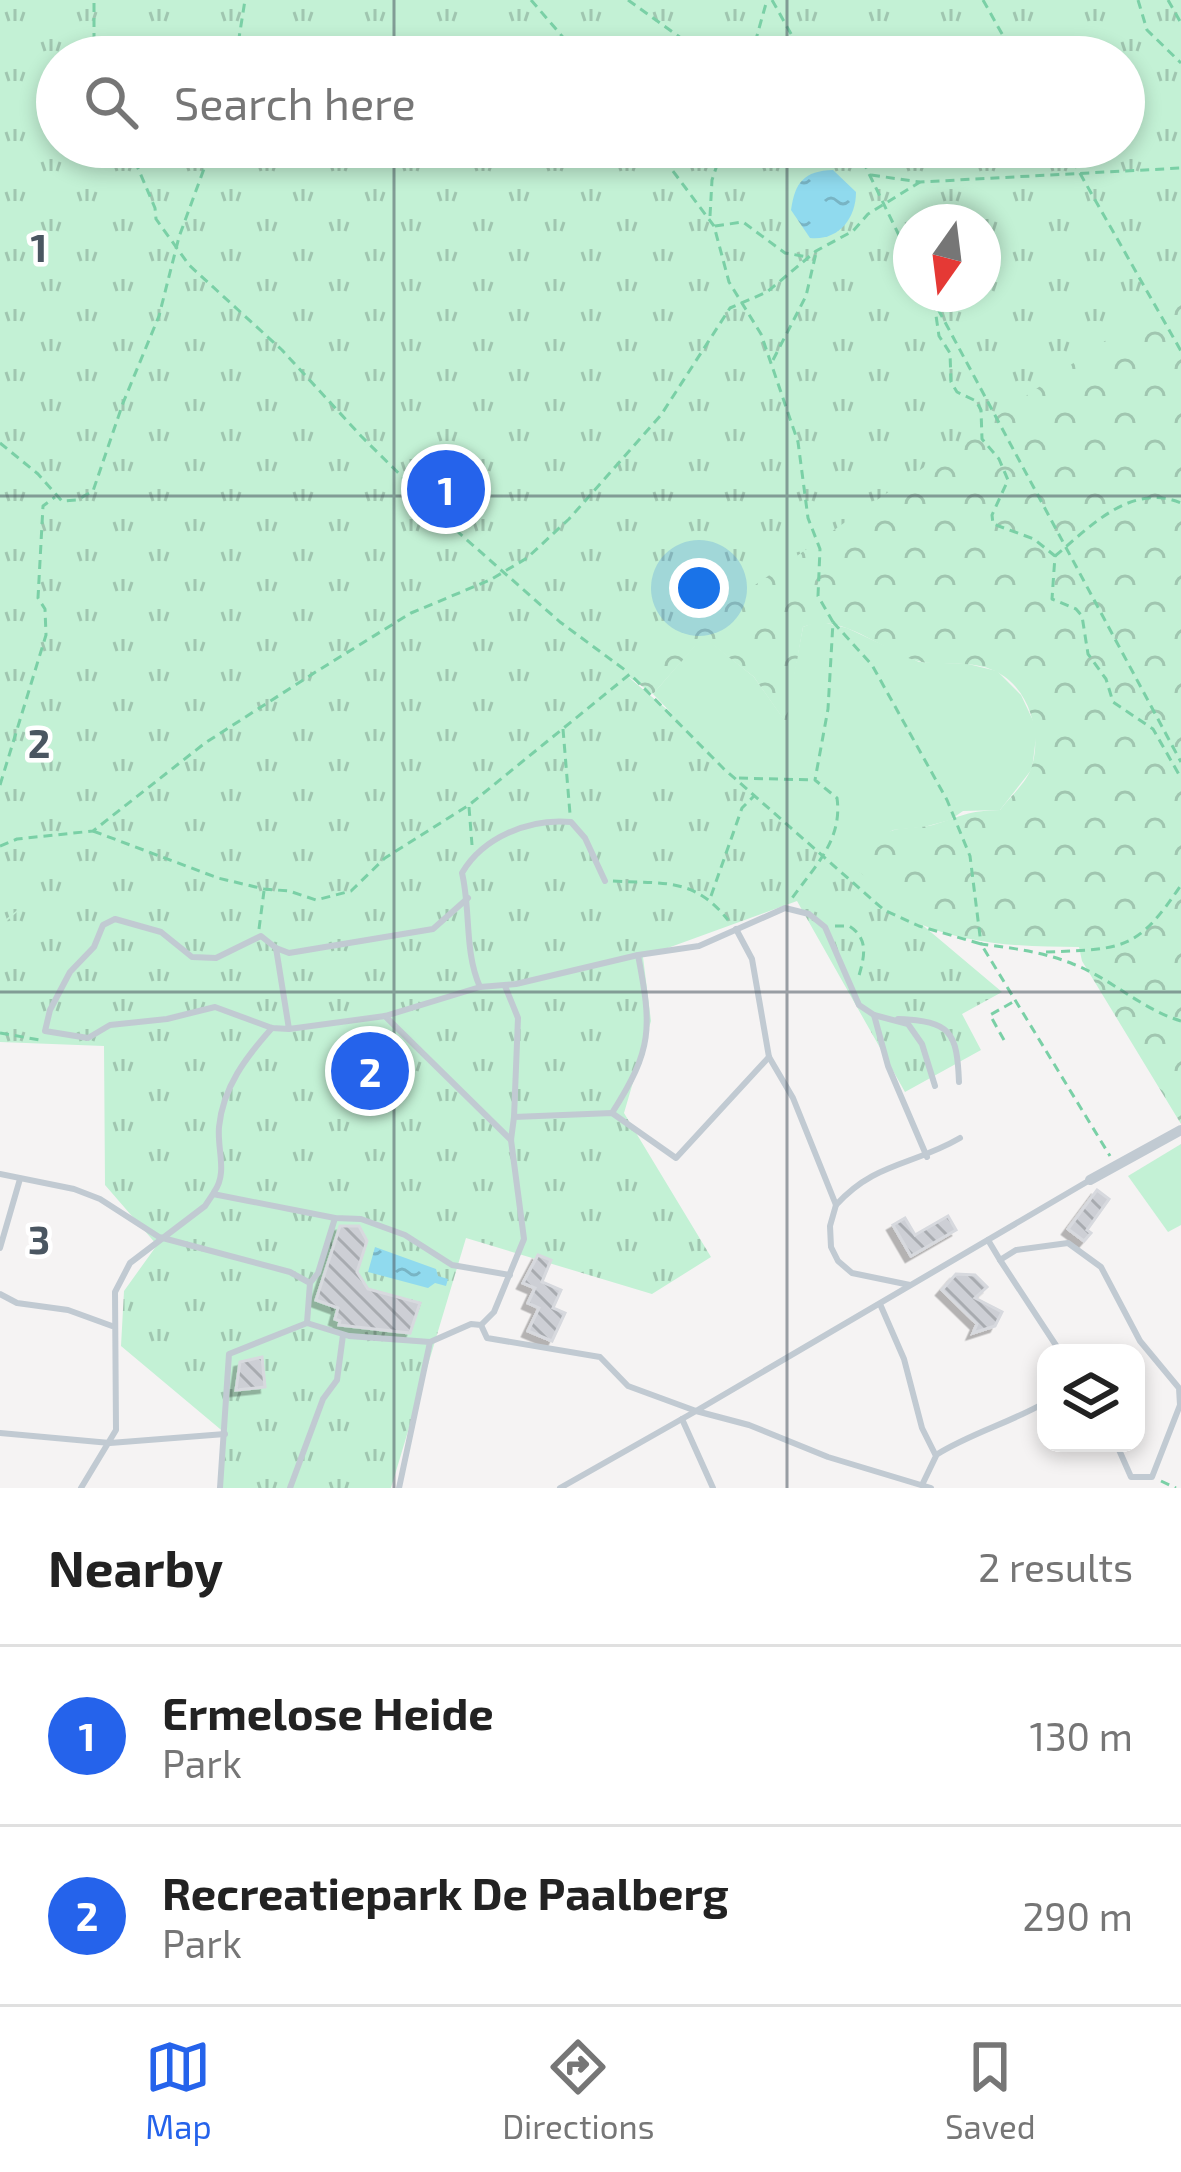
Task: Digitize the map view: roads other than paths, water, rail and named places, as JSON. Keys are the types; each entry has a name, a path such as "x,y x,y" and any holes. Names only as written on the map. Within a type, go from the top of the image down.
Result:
{"street":[{"path":"1090,1180 1181,1130"}],"lane":[{"path":"480,987 470,964 468,898 462,873 473,854 507,834 547,820 571,822 585,838 605,881"},
{"path":"468,898 434,929 290,952 261,936 216,958 192,957 160,932 115,919 103,925 94,947 70,972 45,1031 88,1038 110,1025 215,1007 272,1028 289,1029 385,1016 480,987 505,986 699,946 785,908 809,914 825,927 859,1005 874,1015 937,1023 950,1032 958,1050 959,1082"},
{"path":"736,929 752,959 769,1057 793,1098 836,1205"},
{"path":"276,948 289,1029"},
{"path":"612,1113 634,1078 650,1017 638,955"},
{"path":"481,1325 494,1312 524,1239 511,1140 518,1018 505,986"},
{"path":"874,1015 888,1066 927,1157"},
{"path":"385,1016 511,1140"},
{"path":"898,1019 908,1024 922,1044 935,1086"},
{"path":"81,1488 116,1430 115,1292 130,1263 205,1206 221,1182 219,1130 224,1099 272,1028"},
{"path":"514,1117 612,1113 676,1158 769,1057"},
{"path":"910,1286 852,1273 838,1261 831,1247 830,1226 836,1205 857,1182 878,1169 927,1157 960,1138"},
{"path":"0,1174 87,1194 159,1238 290,1272 310,1283"},
{"path":"0,1248 20,1179"},
{"path":"560,1488 1090,1180"},
{"path":"213,1194 382,1225 452,1264 510,1275"},
{"path":"307,1323 310,1283 318,1273 335,1218"},
{"path":"988,1240 1055,1344"},
{"path":"1000,1260 1016,1250 1068,1243 1093,1258 1140,1341 1179,1388 1180,1407 1152,1477 1131,1477 1120,1452"},
{"path":"0,1294 17,1303 68,1310 112,1326"},
{"path":"880,1304 904,1359 922,1429 936,1456"},
{"path":"220,1488 229,1354 307,1323 343,1334 430,1342 471,1324 481,1325"},
{"path":"481,1325 488,1338 600,1357 628,1386 749,1425 828,1457 927,1486 936,1456 961,1439 1007,1424 1037,1407"},
{"path":"290,1488 322,1399 337,1381 343,1334"},
{"path":"399,1488 430,1342"},
{"path":"682,1419 713,1488"},
{"path":"0,1433 110,1443 225,1434"},
{"path":"1135,1488 1139,1478"}],"water":[{"path":"833,170 856,192 853,211 837,232 810,238 791,210 795,192 808,176"},
{"path":"375,1247 436,1269 438,1276 448,1279 446,1286 435,1283 428,1288 368,1272"}],"place":[{"name":"Ermelose Heide","path":"446,489"},
{"name":"Recreatiepark De Paalberg","path":"370,1071"}]}
